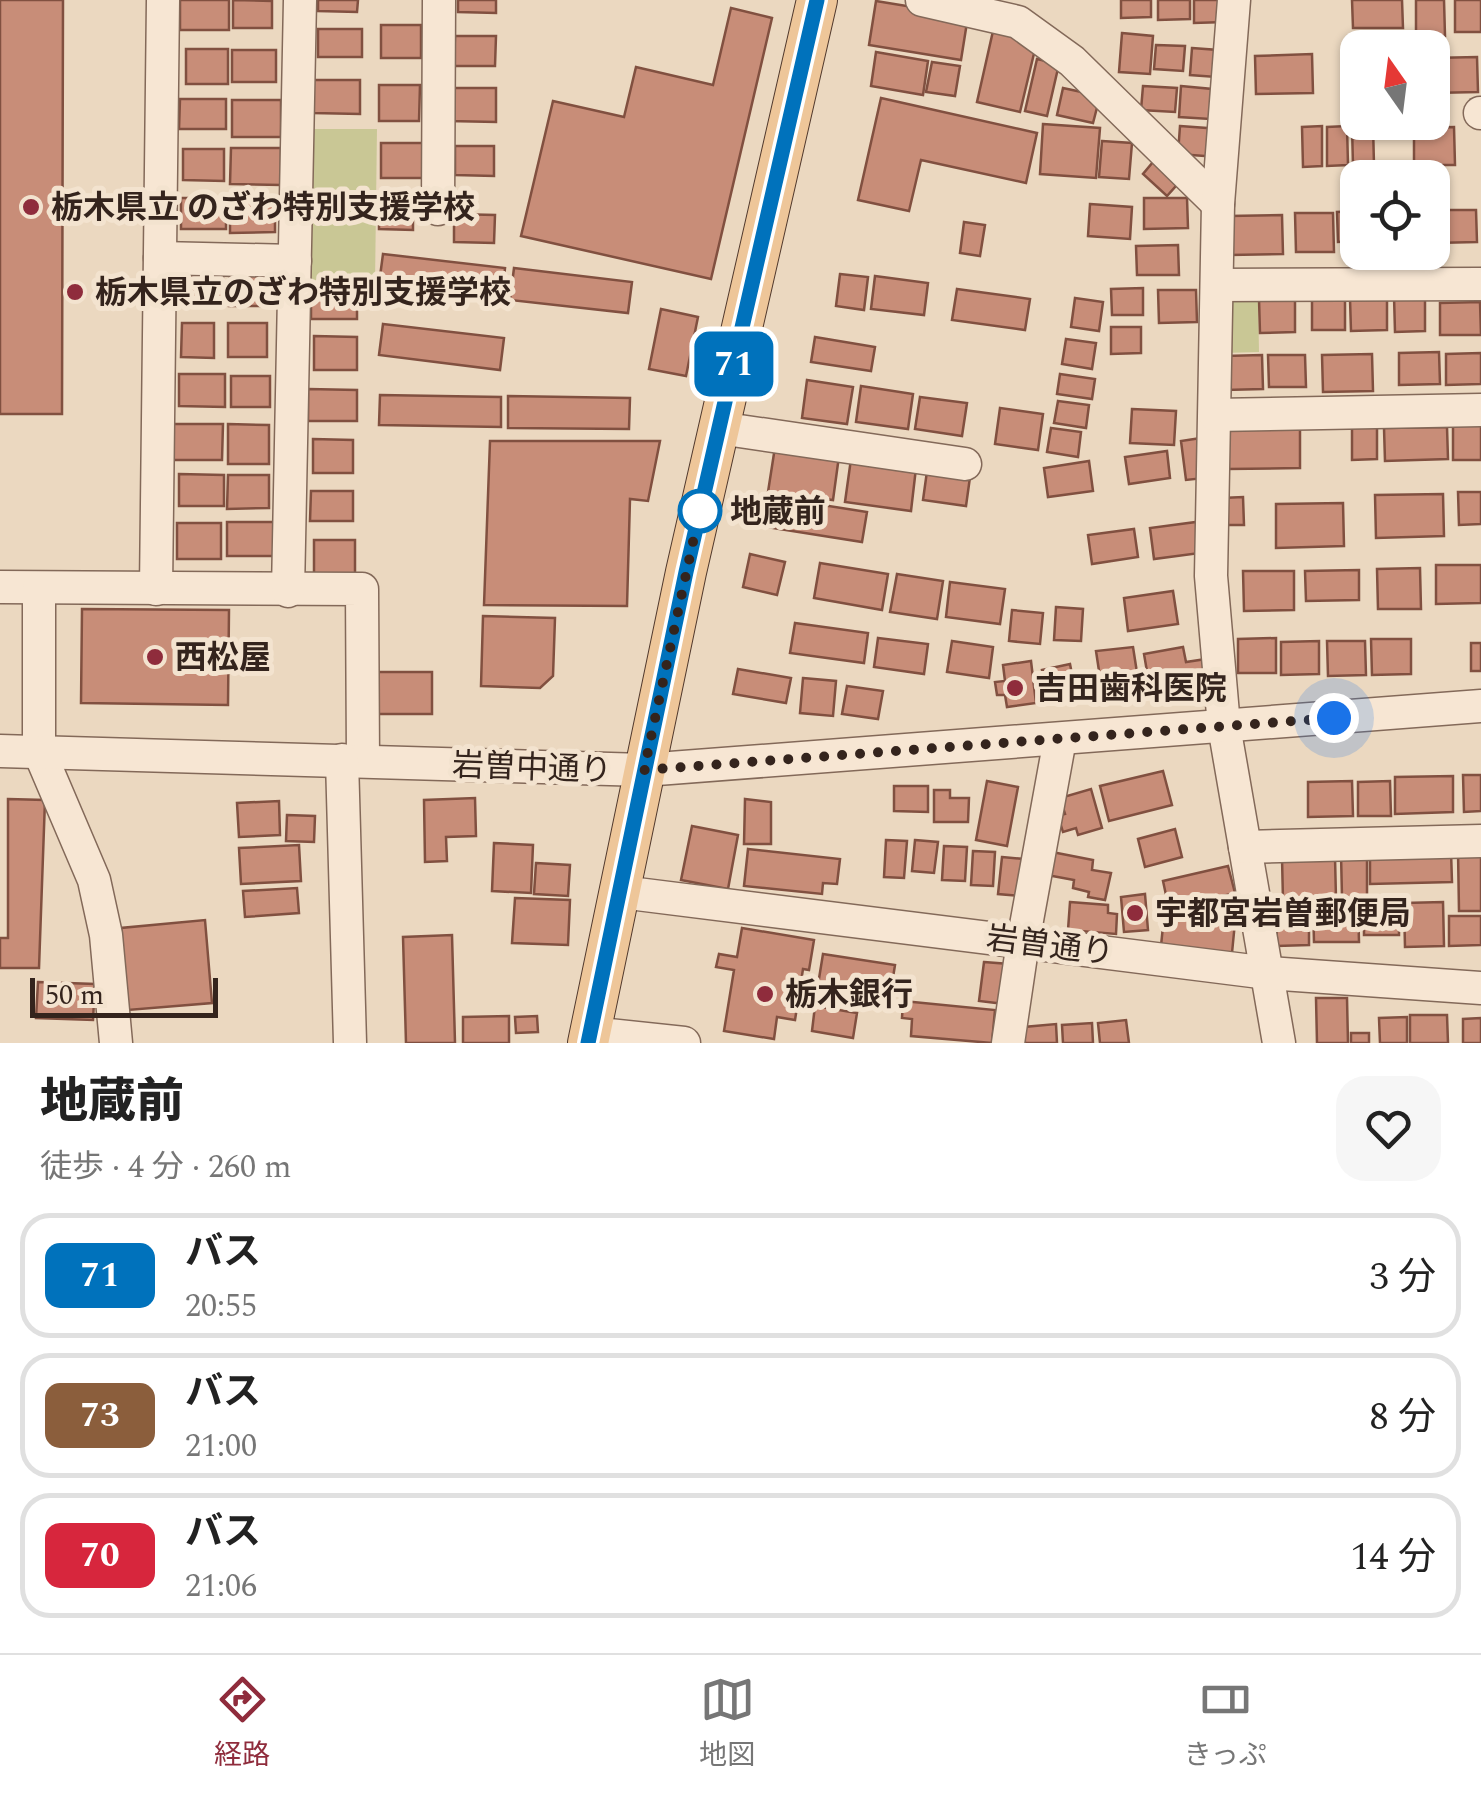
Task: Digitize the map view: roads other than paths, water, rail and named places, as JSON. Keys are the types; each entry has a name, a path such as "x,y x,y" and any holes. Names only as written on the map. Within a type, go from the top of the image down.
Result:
{"main road":[{"path":"589,1038 719,428 817,0"}],"street":[{"path":"156,589 162,0"},
{"path":"288,591 300,0"},
{"path":"438,209 439,0"},
{"path":"922,0 1018,22 1072,61 1218,204"},
{"path":"1234,0 1218,204 1212,576 1224,726 1279,1043"},
{"path":"160,258 295,261"},
{"path":"1217,285 1481,284"},
{"path":"1214,415 1481,410"},
{"path":"719,428 965,464"},
{"path":"0,587 362,589 353,761 350,1043"},
{"path":"38,588 39,751 94,880 106,935 116,1043"},
{"name":"岩曽中通り","path":"0,751 644,770 1481,706"},
{"path":"1008,1043 1060,738"},
{"path":"1244,847 1481,841"},
{"name":"岩曽通り","path":"621,892 1268,973 1481,988"},
{"path":"589,1038 684,1043"}],"place":[{"name":"栃木県立 のざわ特別支援学校","path":"31,207"},
{"name":"栃木県立のざわ特別支援学校","path":"75,292"},
{"name":"地蔵前","path":"700,511"},
{"name":"西松屋","path":"155,657"},
{"name":"吉田歯科医院","path":"1015,688"},
{"name":"宇都宮岩曽郵便局","path":"1135,913"},
{"name":"栃木銀行","path":"765,994"}]}
